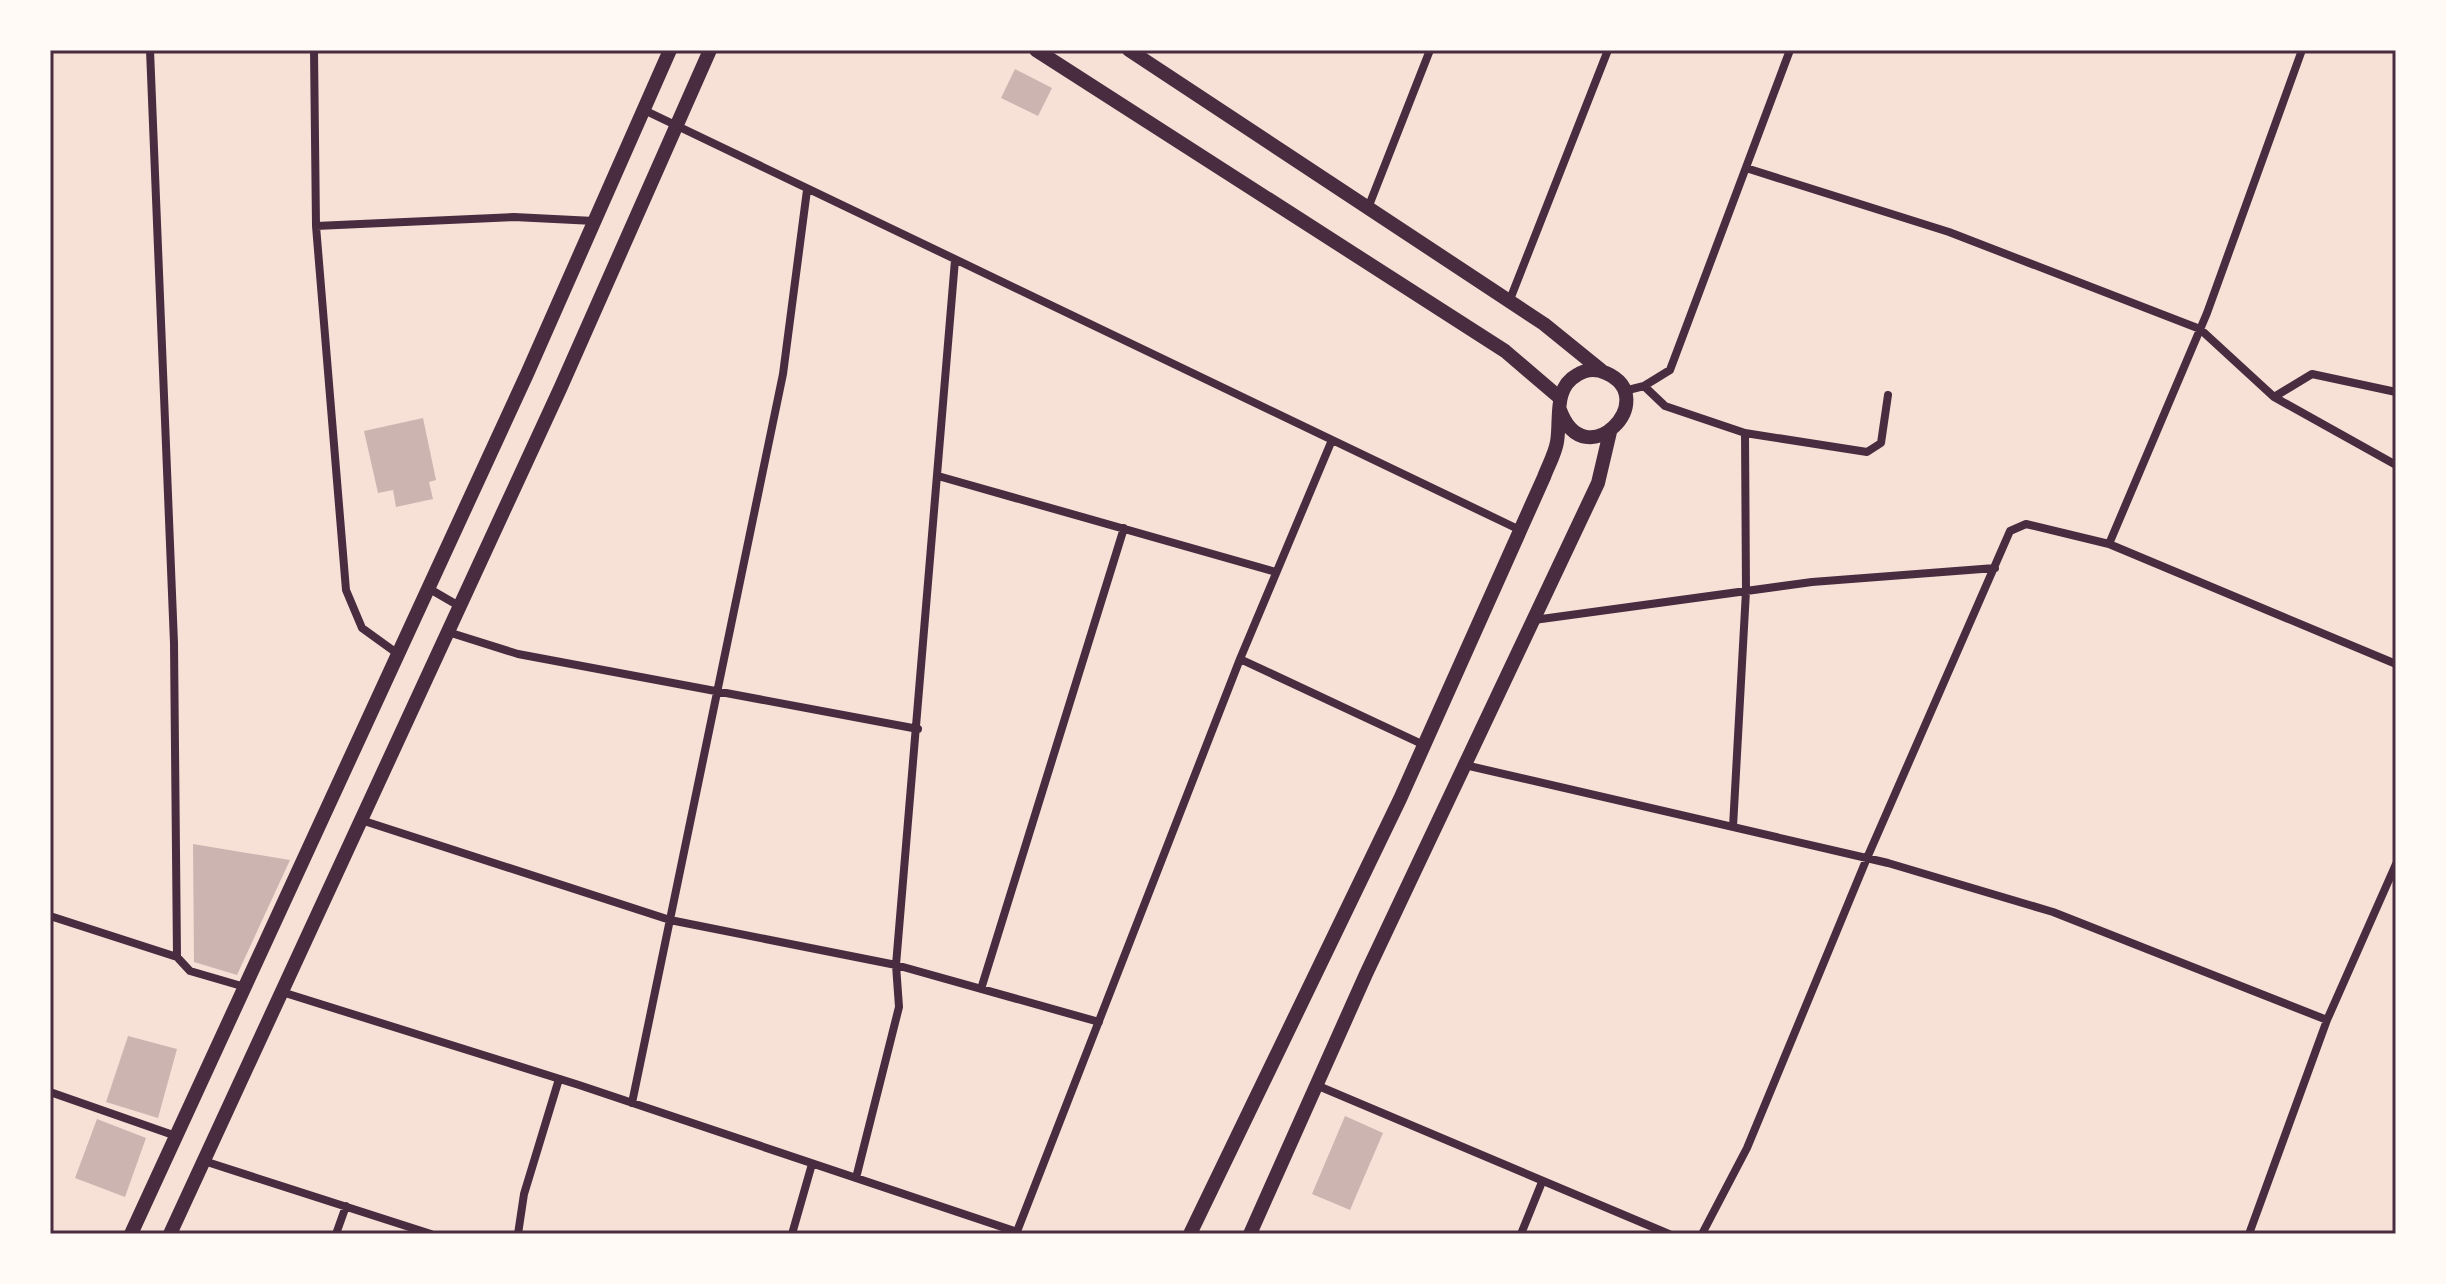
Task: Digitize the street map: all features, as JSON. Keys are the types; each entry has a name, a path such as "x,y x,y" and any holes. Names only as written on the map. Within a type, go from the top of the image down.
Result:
{"street":[{"path":"150,50 174,643 177,957"},
{"path":"314,50 316,226 346,590 362,628 398,654"},
{"path":"131,1234 398,654 670,50"},
{"path":"170,1234 448,632 710,50"},
{"path":"1036,50 1505,351 1560,404 1570,428 1579,434 1590,437 1610,432"},
{"path":"1129,50 1509,302 1619,383 1624,391 1624,415 1610,432 1598,483 1316,1085 1250,1234"},
{"path":"1368,208 1430,50"},
{"path":"1509,302 1608,50"},
{"path":"1624,391 1644,386 1670,370 1790,50"},
{"path":"2109,544 2200,329 2302,50"},
{"path":"644,110 1520,530"},
{"path":"1746,168 1949,232 2200,329 2274,397 2396,465"},
{"path":"632,1103 720,692 728,628 783,374 807,190"},
{"path":"316,226 514,217 594,221"},
{"path":"856,1178 899,1007 896,965 955,260"},
{"path":"1190,1234 1424,745 1520,530 1556,444 1563,388 1580,372 1602,372"},
{"path":"2274,397 2312,374 2396,392"},
{"path":"1644,386 1665,406 1745,433 1867,452 1881,443 1888,395"},
{"path":"1733,827 1746,591 1745,433"},
{"path":"282,992 559,1079 1016,1233 1240,659 1332,440"},
{"path":"938,476 1276,572"},
{"path":"1702,1234 1747,1148 1867,858 2010,531 2026,524 2109,544 2396,664"},
{"path":"981,989 1124,528"},
{"path":"1533,620 1746,591 1995,568"},
{"path":"428,588 459,606"},
{"path":"448,632 518,654 918,729"},
{"path":"1240,659 1424,745"},
{"path":"1465,765 1867,858 2053,912 2327,1020"},
{"path":"361,820 670,920 896,965 1099,1022"},
{"path":"2249,1234 2327,1020 2396,864"},
{"path":"50,916 177,957 190,971 245,987"},
{"path":"518,1234 524,1194 559,1079"},
{"path":"1316,1085 1669,1234"},
{"path":"50,1092 176,1136"},
{"path":"204,1161 431,1234"},
{"path":"792,1234 812,1164"},
{"path":"1521,1234 1542,1182"},
{"path":"336,1234 346,1206"}],"building":[{"path":"1015,69 1052,88 1038,116 1001,98"},
{"path":"423,418 436,480 429,482 433,499 396,507 393,490 378,493 364,431"},
{"path":"193,844 290,860 237,975 194,962"},
{"path":"128,1036 177,1049 158,1118 106,1102"},
{"path":"1345,1116 1383,1133 1350,1210 1312,1194"},
{"path":"97,1119 146,1138 125,1197 75,1178"}]}
